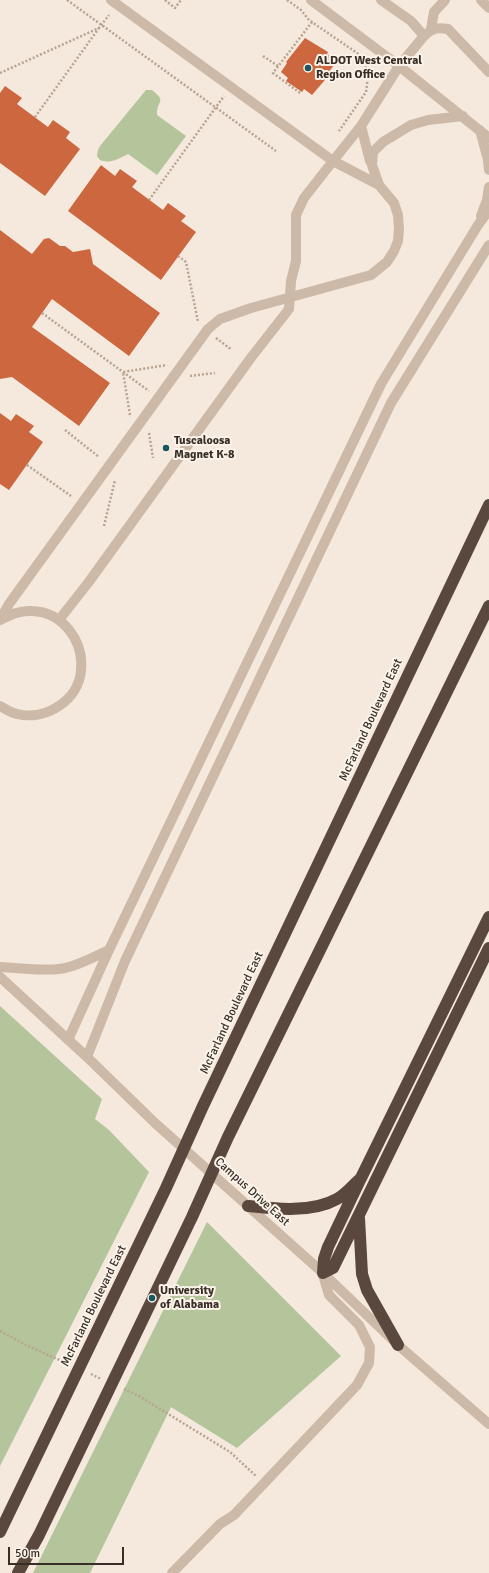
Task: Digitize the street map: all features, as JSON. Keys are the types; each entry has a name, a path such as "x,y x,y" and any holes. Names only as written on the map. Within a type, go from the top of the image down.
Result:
{"highway":[{"name":"McFarland Boulevard East","path":"0,1532 166,1188 203,1106 489,505"},
{"path":"18,1573 39,1535 192,1217 228,1137 489,606"},
{"path":"323,1273 324,1259 328,1247 489,917"},
{"path":"323,1273 333,1268 489,948"},
{"path":"248,1206 278,1210 314,1206 337,1198 361,1178"},
{"path":"358,1216 362,1274 365,1284 398,1345"}],"street":[{"path":"111,0 333,161 379,185"},
{"path":"311,0 463,116 485,131 489,138"},
{"path":"381,0 411,22 428,32 441,28 448,29 489,72"},
{"path":"58,620 88,583 288,309 291,282 296,260 296,215 304,198 362,126 399,66 428,32 434,12 445,0"},
{"path":"481,0 489,8"},
{"path":"372,165 373,152 383,142 411,125 432,119 463,116"},
{"path":"0,620 9,604 208,329 220,319 251,308 290,296 371,275 387,262 398,241 398,215 394,203 379,185 362,126"},
{"path":"485,131 489,170"},
{"path":"478,225 487,200 489,187"},
{"path":"68,1040 109,950 381,384 478,225 489,210"},
{"path":"87,1057 125,961 391,403 489,245"},
{"path":"0,620 15,613 32,611 49,614 63,623 74,636 80,653 81,670 76,687 65,701 51,711 34,716 16,714 0,706"},
{"path":"0,967 35,970 60,969 84,961 109,950"},
{"name":"Campus Drive East","path":"0,977 87,1057 155,1123 323,1273 398,1345 489,1424"},
{"path":"172,1573 220,1524 234,1515 357,1385 369,1363 370,1347 360,1325 329,1295 323,1273"}],"path":[{"path":"67,0 100,26 276,151"},
{"path":"165,0 176,8 181,0"},
{"path":"287,0 301,10 312,22 357,53 365,65 368,77 366,92 339,131 351,139"},
{"path":"35,117 109,15"},
{"path":"300,92 273,73 312,22"},
{"path":"0,73 100,26"},
{"path":"263,56 278,66"},
{"path":"149,200 225,96"},
{"path":"178,256 186,262 198,324"},
{"path":"42,313 155,394"},
{"path":"124,372 167,365"},
{"path":"124,372 130,415"},
{"path":"184,377 215,373"},
{"path":"148,427 153,458"},
{"path":"65,430 99,457"},
{"path":"27,465 71,496"},
{"path":"104,526 117,474"},
{"path":"0,1331 26,1345 68,1364"},
{"path":"90,1374 104,1380"},
{"path":"118,1386 139,1396 230,1452 264,1482"}],"green space":[{"path":"146,90 152,90 159,97 160,102 157,115 186,136 157,175 128,154 108,161 100,160 97,156 100,146"},
{"path":"0,1006 102,1099 95,1119 109,1130 149,1172 0,1466"},
{"path":"207,1222 341,1356 237,1448 171,1407 90,1573 33,1573"}],"building":[{"name":"ALDOT West Central Region Office","path":"305,38 328,52 327,54 337,61 328,73 330,74 312,95 304,89 302,92 286,81 288,78 281,72 287,63 286,62"},
{"path":"5,86 22,98 17,104 48,127 53,120 70,132 66,138 80,149 45,196 0,163 0,93"},
{"path":"101,165 115,176 120,169 137,181 132,187 163,210 168,203 186,216 181,221 196,232 161,280 68,211"},
{"path":"0,230 32,254 44,239 49,238 60,246 65,246 73,252 90,249 93,264 160,313 129,356 52,299 32,327 110,383 79,426 12,377 0,379"},
{"path":"0,413 11,421 16,414 34,426 29,432 43,442 9,490 0,484"}],"place":[{"name":"ALDOT West Central Region Office","path":"308,68"},
{"name":"Tuscaloosa Magnet K-8","path":"166,448"},
{"name":"University of Alabama","path":"152,1298"}]}
